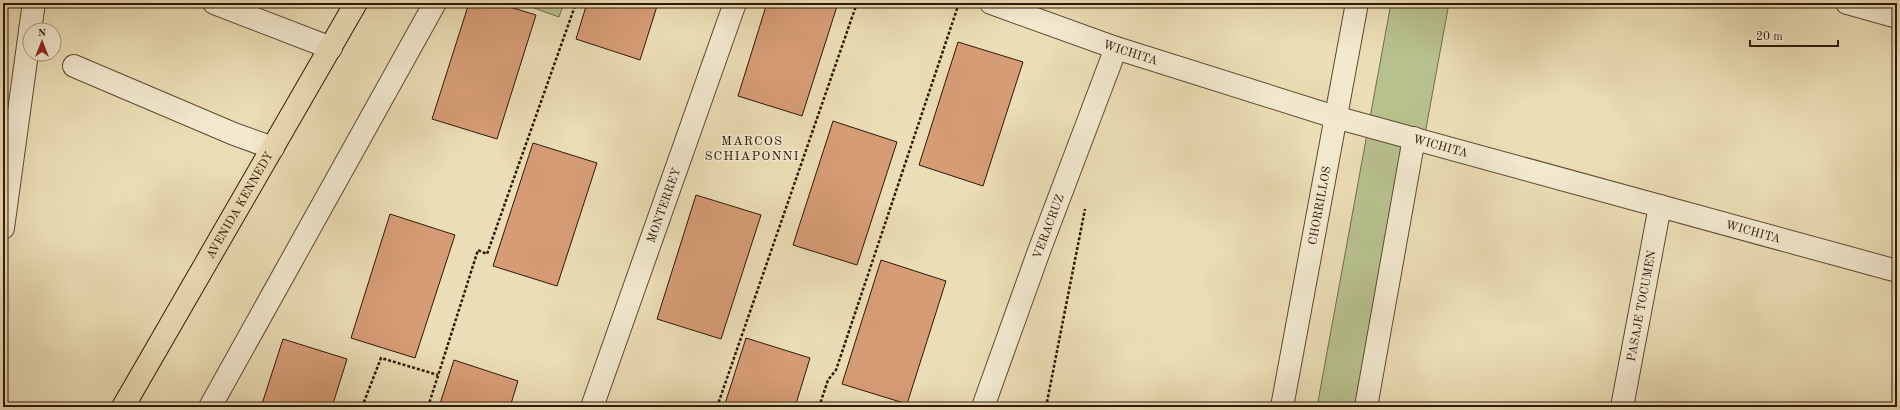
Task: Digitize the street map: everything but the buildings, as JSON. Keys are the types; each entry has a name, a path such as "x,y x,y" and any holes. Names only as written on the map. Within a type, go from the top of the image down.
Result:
{"main road":[{"name":"AVENIDA KENNEDY","path":"123,407 356,3"}],"street":[{"path":"31,22 34,3"},
{"path":"214,3 331,48"},
{"path":"210,407 435,3"},
{"name":"MONTERREY","path":"592,407 735,3"},
{"name":"WICHITA","path":"990,3 1116,48 1335,117 1897,271"},
{"name":"CHORRILLOS","path":"1282,407 1357,3"},
{"path":"1847,3 1897,17"},
{"name":"VERACRUZ","path":"983,407 1039,251 1116,48"},
{"path":"3,228 26,62"},
{"path":"74,66 234,134 273,148"},
{"path":"1366,407 1414,138"},
{"name":"PASAJE TOCUMEN","path":"1622,407 1660,206"}],"path":[{"path":"428,407 478,250 488,254 576,3"},
{"path":"717,407 857,3"},
{"path":"819,407 828,380 836,370 959,3"},
{"path":"1046,407 1086,206"},
{"path":"362,407 381,358 438,375"}],"green space":[{"path":"520,3 564,3 559,17"},
{"path":"1391,3 1449,3 1375,407 1317,407"}],"district":[{"name":"MARCOS SCHIAPONNI","path":"752,148"}]}
